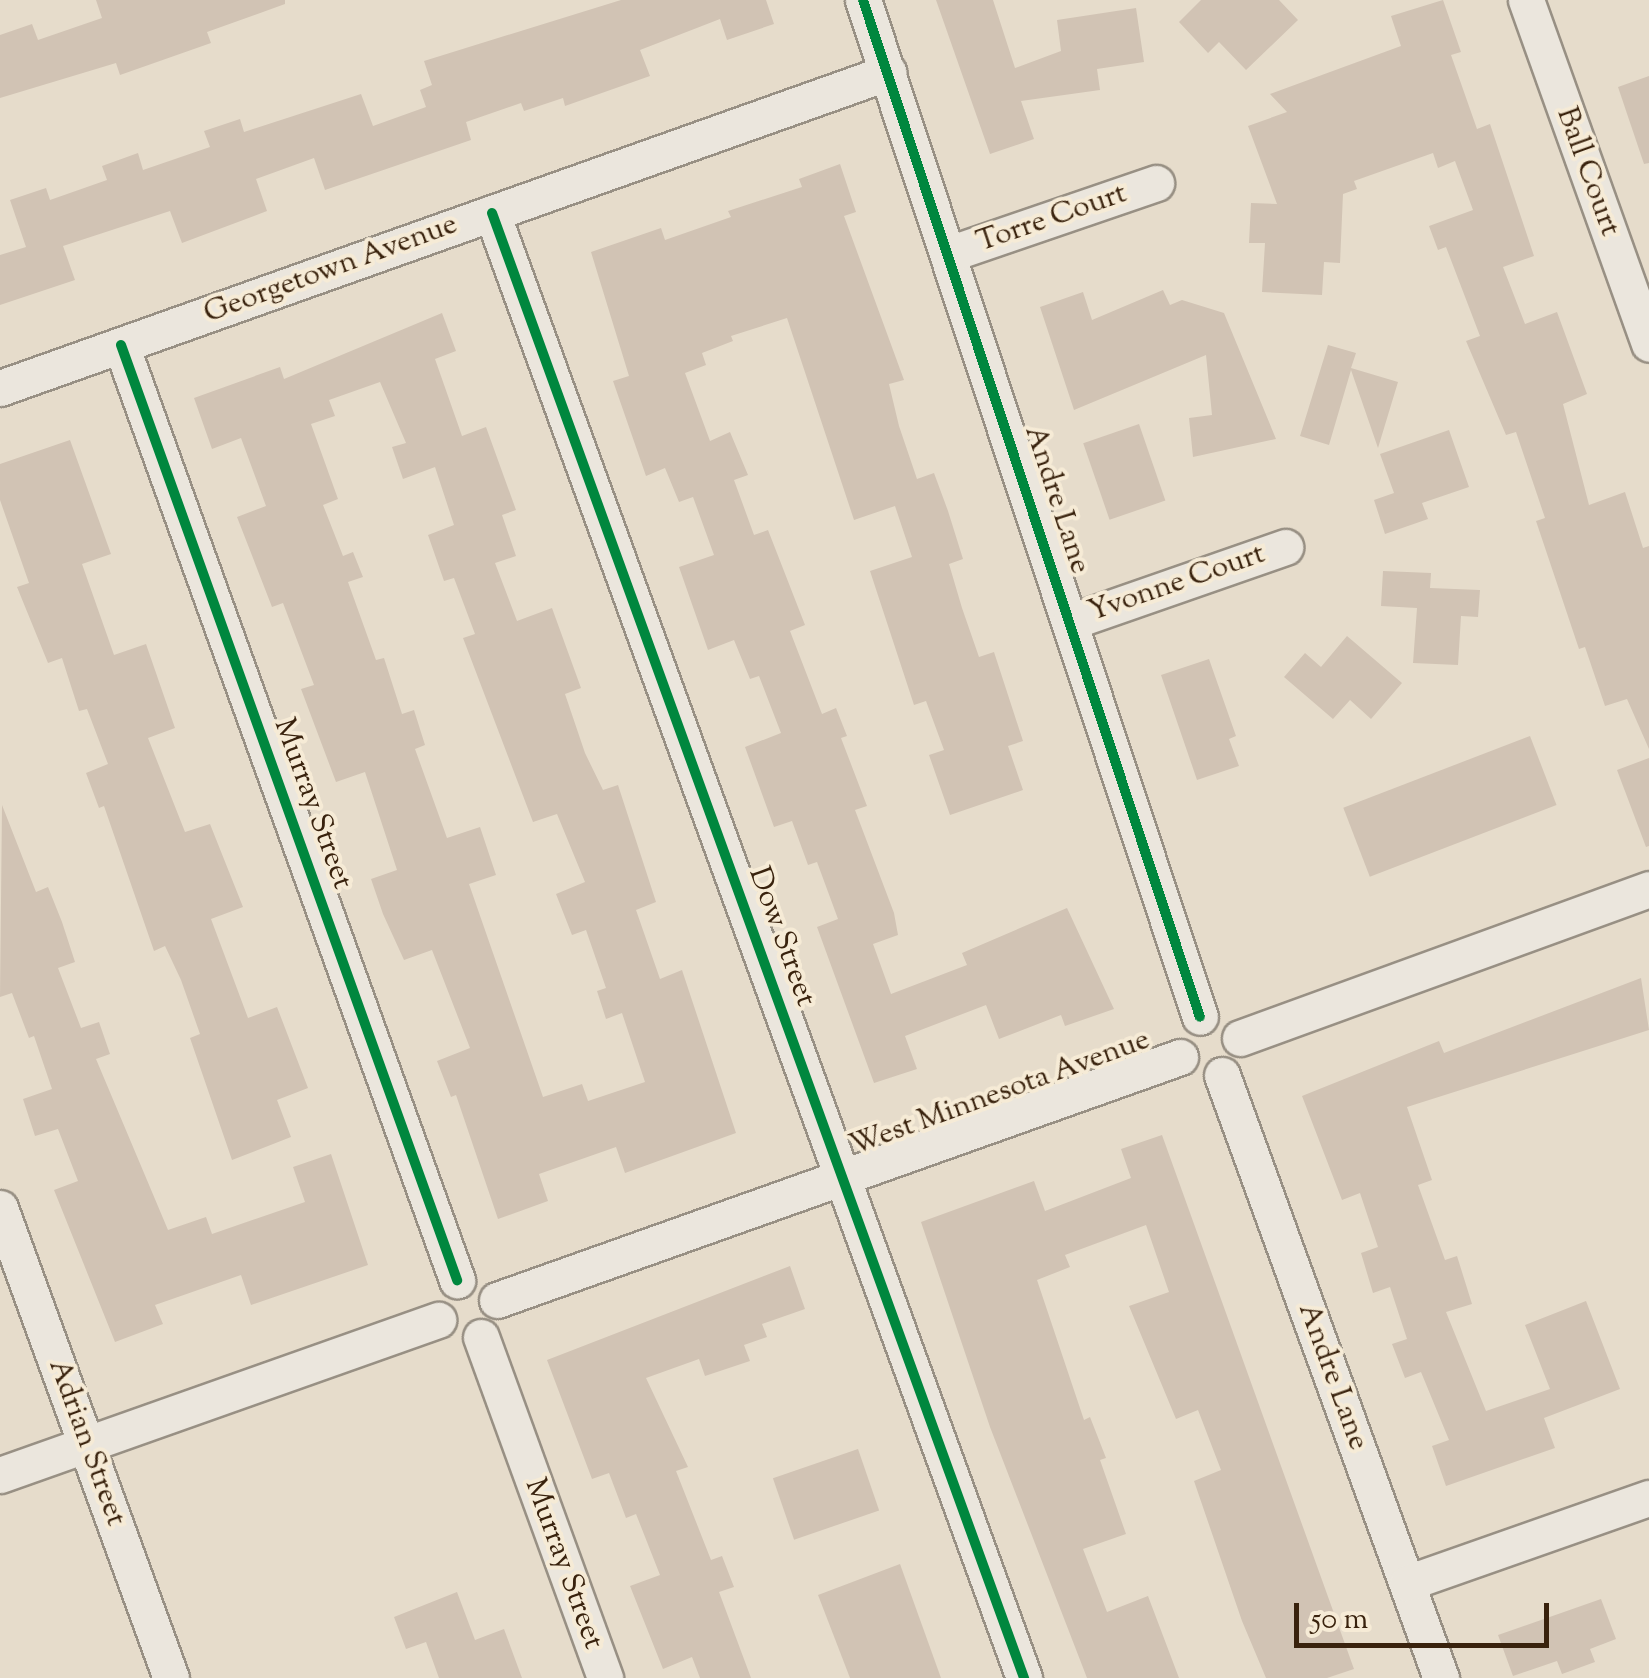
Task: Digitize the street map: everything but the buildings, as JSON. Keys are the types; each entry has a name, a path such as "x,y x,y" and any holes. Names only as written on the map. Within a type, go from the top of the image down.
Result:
{"street":[{"name":"Andre Lane","path":"863,0 1200,1017"},
{"name":"Ball Court","path":"1526,0 1649,344"},
{"name":"Georgetown Avenue","path":"0,388 889,72"},
{"name":"Torre Court","path":"949,254 1156,183"},
{"name":"Dow Street","path":"492,213 1024,1678"},
{"name":"Murray Street","path":"121,345 456,1280"},
{"name":"Yvonne Court","path":"1070,622 1285,547"},
{"path":"1240,1038 1649,889"},
{"path":"1200,1017 1229,1021 1240,1038 1240,1056 1222,1075 1202,1077 1180,1057 1180,1037 1200,1017"},
{"name":"West Minnesota Avenue","path":"497,1300 1180,1057"},
{"name":"Andre Lane","path":"1222,1075 1441,1678"},
{"name":"Adrian Street","path":"0,1208 172,1678"},
{"path":"456,1280 485,1284 497,1300 498,1317 481,1337 451,1336 438,1320 437,1301 456,1280"},
{"path":"0,1475 438,1320"},
{"name":"Murray Street","path":"481,1337 605,1678"},
{"path":"1407,1583 1649,1498"}],"cycle path":[{"path":"863,0 1200,1017"},
{"path":"492,213 1024,1678"},
{"path":"121,345 457,1280"}]}
